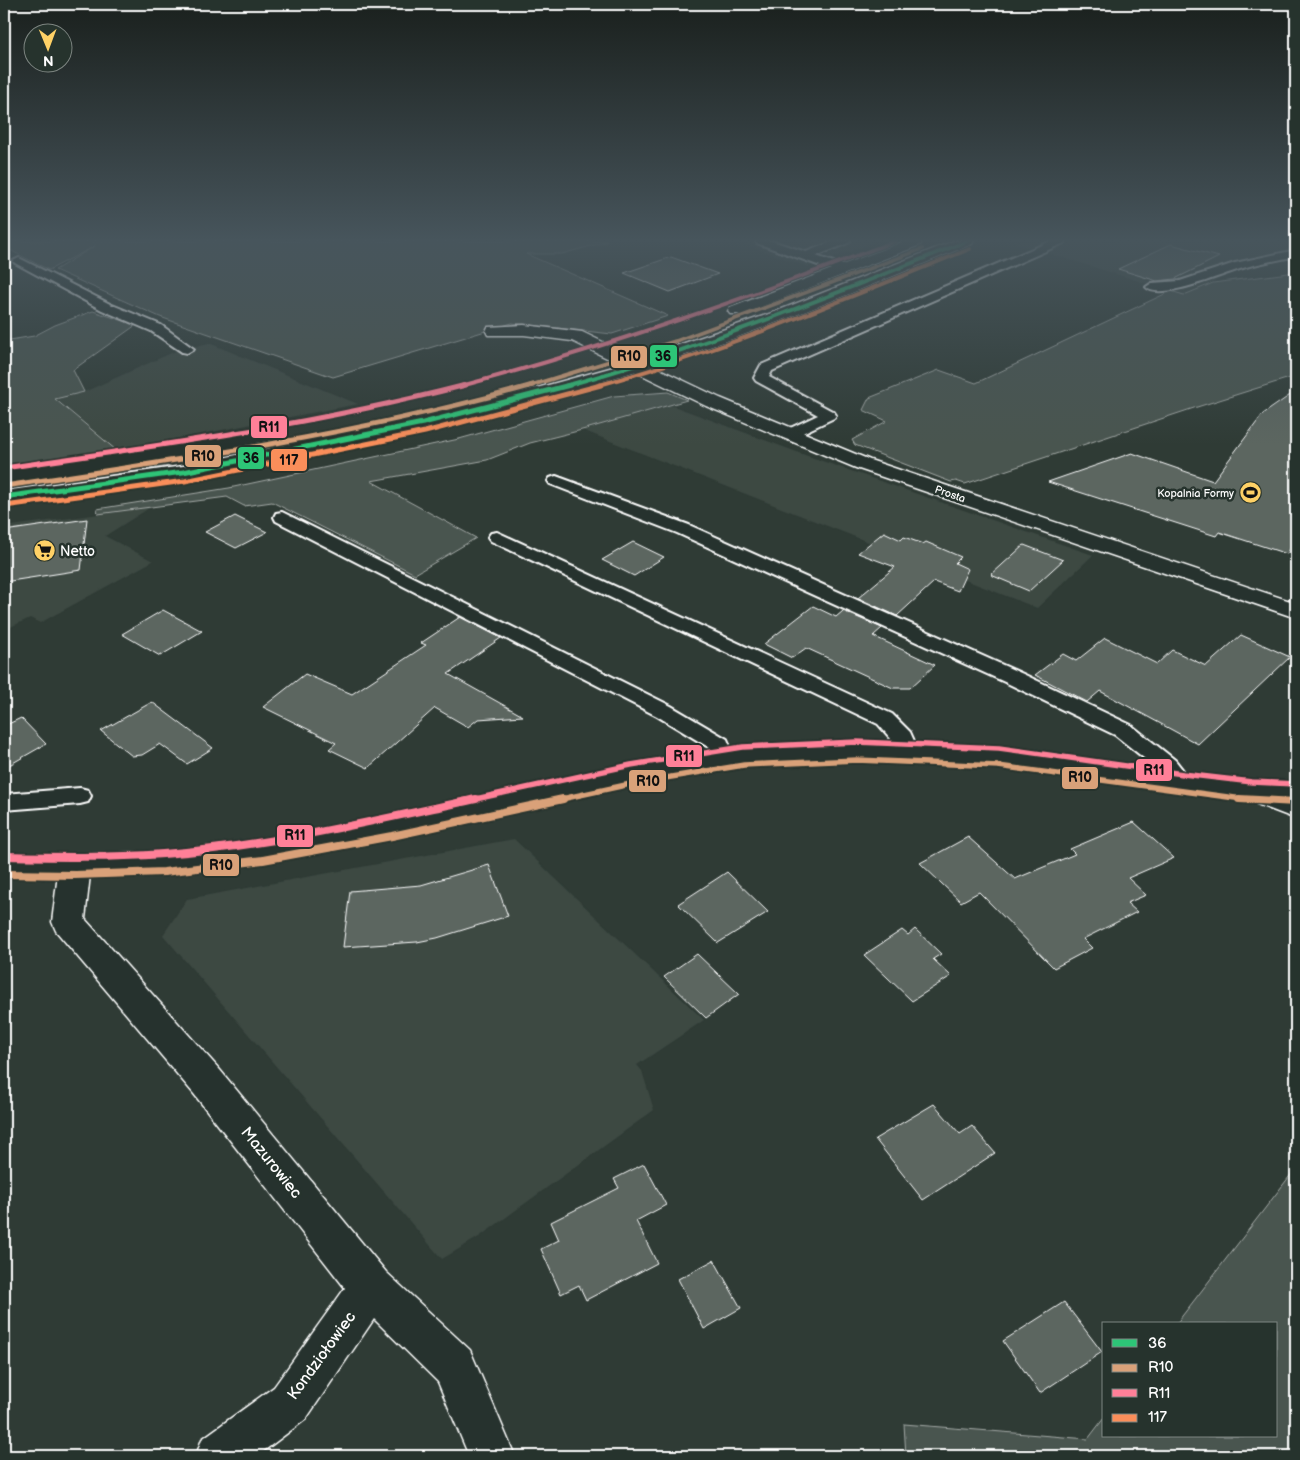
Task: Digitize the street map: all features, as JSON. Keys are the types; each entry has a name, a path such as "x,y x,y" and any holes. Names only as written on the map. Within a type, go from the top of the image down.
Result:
{"street":[{"path":"4,477 158,455 317,426 468,392 614,353 742,309"},
{"path":"4,497 183,472 423,423 636,365 797,309"},
{"name":"Prosta","path":"494,331 524,330 576,336 713,402 863,464 1296,611"},
{"path":"4,865 74,866 164,863 262,852 390,827 633,774 743,756 857,751 999,757 1182,783 1251,791 1296,793"},
{"path":"1251,791 1296,808"},
{"name":"Mazurowiec","path":"74,866 68,922 207,1082 371,1287 454,1366 492,1456"},
{"name":"Kondziołowiec","path":"219,1456 290,1403 371,1287"}],"lane":[{"path":"111,309 156,328 187,349"},
{"path":"789,434 829,416 761,378 766,368 902,309"},
{"path":"556,481 683,529 1007,675 1123,730 1167,765 1182,783"},
{"path":"282,517 664,711 719,744 724,759"},
{"path":"497,537 885,719 902,737 908,752"},
{"path":"4,802 80,796"}],"shaded area":[{"path":"142,309 652,309 668,316 612,334 512,323 333,377 160,317"},
{"path":"1133,309 1296,309 1296,376 965,484 956,481 951,482 855,445 852,440 887,421 863,410 869,398 939,370 976,383"},
{"path":"93,311 136,325 73,370 84,392 55,399 116,450 4,465 4,341 34,336 55,325"},
{"path":"209,343 358,404 116,450 55,398 84,392 178,350"},
{"path":"668,392 687,400 530,443 487,460 371,481 476,538 415,574 272,502 244,506 227,497 98,514 97,509 229,488 459,439 614,396"},
{"path":"671,405 805,455 1093,555 1037,608 582,430"},
{"path":"169,461 170,466 4,490 4,485"},
{"path":"151,507 105,536 153,561 40,623 30,618 4,630 4,527"},
{"path":"514,839 704,1020 637,1065 642,1071 654,1110 479,1237 442,1259 163,935 187,899"},
{"path":"1296,1168 1296,1456 906,1456 904,1424 1088,1439 1102,1421 1102,1438 1278,1438 1278,1322 1178,1322"}],"building":[{"path":"1296,391 1296,539 1287,554 1219,532 1216,536 1048,482 1132,453 1213,481 1263,414"},
{"path":"235,516 267,532 236,548 205,532"},
{"name":"Netto","path":"87,519 81,570 4,582 4,531"},
{"path":"884,532 901,540 904,537 923,544 926,542 961,557 955,563 968,569 958,591 934,582 897,616 858,598 895,567 858,553"},
{"path":"633,542 664,557 634,576 602,560"},
{"path":"1024,545 1063,560 1029,591 991,575"},
{"path":"813,606 836,617 843,611 882,628 873,636 935,665 910,688 893,688 806,648 792,658 764,644"},
{"path":"163,610 202,631 160,656 122,634"},
{"path":"460,617 501,638 448,674 523,716 478,719 468,727 435,708 368,768 329,749 336,743 263,707 305,674 352,694 426,645 421,643"},
{"path":"1241,635 1290,657 1198,744 1100,691 1087,702 1035,675 1063,654 1076,661 1105,638 1157,664 1172,650 1206,666"},
{"path":"152,702 213,748 187,764 160,744 142,755 132,756 101,731"},
{"path":"21,718 46,744 4,768 4,726"},
{"path":"1134,822 1174,858 1128,878 1146,895 1127,903 1137,912 1083,939 1092,948 1054,968 979,892 961,902 920,863 968,837 1015,879 1075,854 1070,849"},
{"path":"489,865 508,916 437,938 417,942 343,947 350,891 421,885"},
{"path":"727,872 768,912 718,943 678,904"},
{"path":"915,929 941,954 933,959 951,976 912,1001 864,955 902,930 908,935"},
{"path":"697,954 739,994 706,1018 664,977"},
{"path":"934,1104 960,1134 972,1126 995,1153 923,1200 875,1139"},
{"path":"644,1164 666,1205 636,1221 657,1263 586,1300 579,1285 561,1294 541,1249 559,1240 551,1222 619,1188 614,1179"},
{"path":"714,1260 741,1308 704,1329 678,1279"},
{"path":"1064,1302 1102,1352 1040,1393 1003,1341"}],"transit line":[{"name":"R11","path":"4,468 200,439 395,402 523,370 617,342 712,309"},
{"name":"R10","path":"5,486 267,445 462,404 576,373 676,341 766,309"},
{"name":"36","path":"4,497 183,472 423,423 623,370 798,309"},
{"name":"117","path":"5,506 185,481 425,432 626,378 781,325 820,309"},
{"name":"R11","path":"4,856 75,857 163,854 261,842 388,818 631,765 743,747 857,742 999,748 1183,774 1252,782 1296,784"},
{"name":"R10","path":"4,874 75,875 164,872 263,860 392,836 635,783 744,765 857,760 998,766 1181,792 1250,800 1296,802"}],"place":[{"name":"Kopalnia Formy","path":"1250,493"},
{"name":"Netto","path":"44,551"}]}
